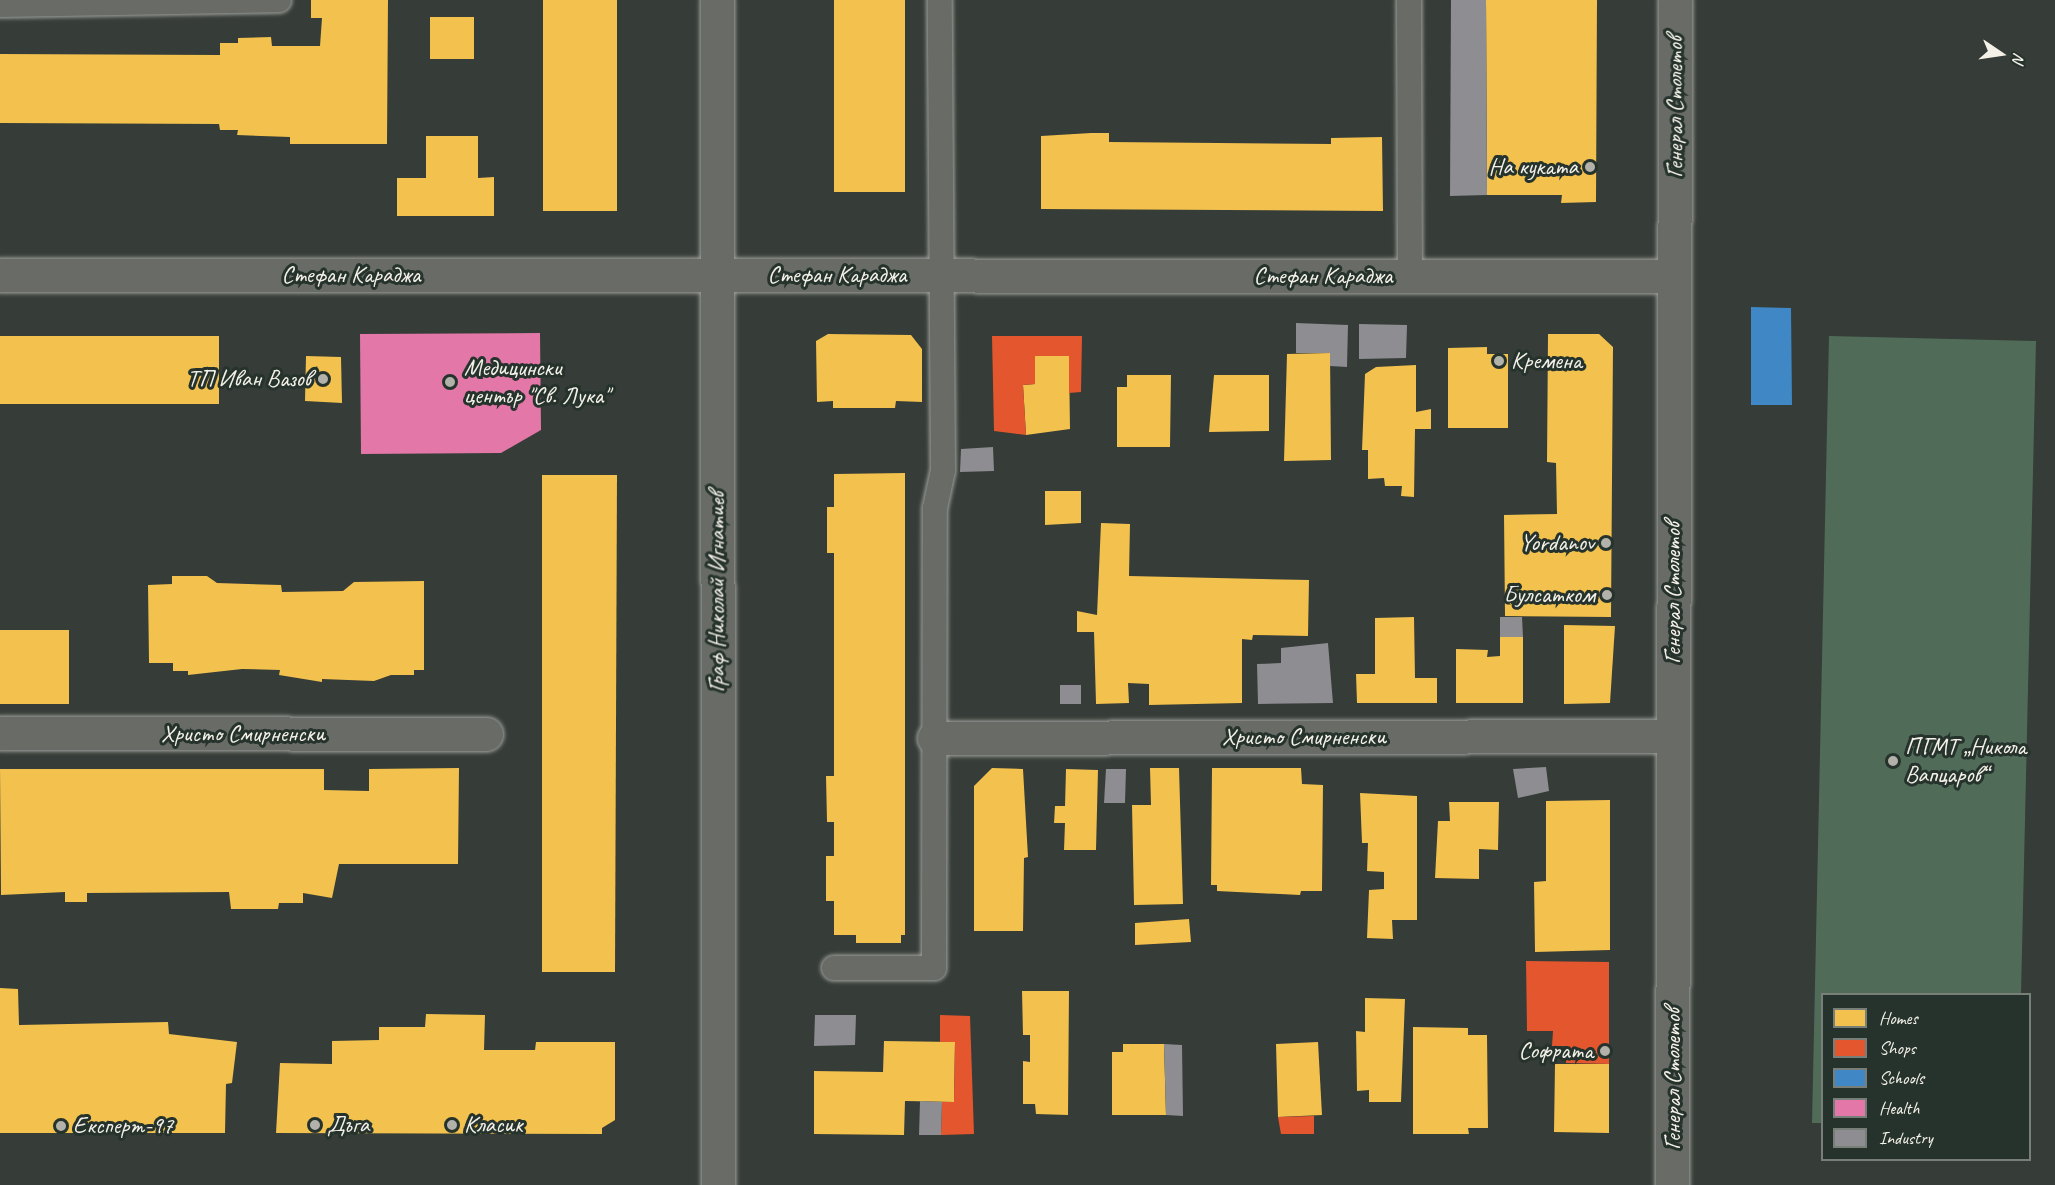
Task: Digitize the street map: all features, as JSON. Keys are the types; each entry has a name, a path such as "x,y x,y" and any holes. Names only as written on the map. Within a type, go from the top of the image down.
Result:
{"street":[{"name":"Граф Николай Игнатиев","path":"717,0 718,1185"},
{"name":"Генерал Столетов","path":"1672,1185 1675,0"},
{"name":"Стефан Караджа","path":"0,275 1674,276"},
{"name":"Христо Смирненски","path":"0,734 486,734"},
{"name":"Христо Смирненски","path":"934,738 1673,736"}],"lane":[{"path":"0,4 279,0"},
{"path":"834,968 934,968 935,508 943,470 940,0"},
{"path":"1409,0 1410,276"}],"green space":[{"path":"1829,336 2036,341 2021,993 1821,993 1821,1123 1812,1123"}],"building: Homes":[{"path":"311,0 388,0 387,144 290,144 290,137 237,135 238,130 220,130 219,124 0,123 0,54 220,55 220,43 238,43 238,38 271,37 272,46 320,46 322,18 311,18"},
{"path":"543,0 617,0 617,211 543,211"},
{"path":"834,0 905,0 905,192 834,192"},
{"path":"1486,0 1597,0 1596,202 1561,203 1562,195 1487,195"},
{"path":"430,17 474,17 474,59 430,59"},
{"path":"1109,133 1109,142 1331,144 1331,138 1382,137 1383,211 1041,209 1041,136"},
{"path":"426,136 478,136 478,178 494,177 494,216 397,216 397,178 426,178"},
{"path":"828,334 911,335 922,349 922,402 896,401 895,408 833,408 833,401 817,402 816,341"},
{"path":"1548,334 1599,334 1613,347 1611,617 1505,616 1504,515 1557,514 1556,463 1547,462"},
{"path":"0,336 219,336 219,404 0,404"},
{"path":"1487,347 1487,354 1508,354 1508,428 1448,428 1448,348"},
{"path":"1330,353 1331,460 1284,461 1287,354"},
{"name":"ТП Иван Вазов","path":"306,356 341,357 342,403 305,401"},
{"path":"1035,356 1069,356 1070,429 1026,435 1023,385 1035,384"},
{"path":"1416,365 1416,412 1431,409 1431,429 1415,429 1414,497 1401,496 1402,486 1385,486 1384,478 1368,479 1368,450 1362,450 1365,374 1376,367"},
{"path":"1127,375 1171,375 1170,447 1117,447 1117,387 1127,387"},
{"path":"1214,375 1269,375 1269,431 1209,432"},
{"path":"905,473 905,935 901,935 901,943 856,943 856,935 834,935 834,901 826,901 826,856 834,856 834,822 827,822 826,776 834,776 834,553 827,553 827,507 834,507 834,474"},
{"path":"542,475 617,475 615,972 542,972"},
{"path":"1045,491 1081,491 1081,523 1045,525"},
{"path":"1101,523 1130,524 1129,576 1309,580 1308,636 1253,635 1252,640 1242,639 1242,703 1149,705 1149,684 1128,683 1129,703 1096,704 1094,632 1077,632 1077,611 1097,615"},
{"path":"172,576 207,576 217,583 281,585 282,592 343,591 354,582 424,581 424,670 414,670 414,675 391,675 374,681 322,679 322,682 279,675 280,670 242,669 188,675 188,671 173,671 173,663 149,663 148,585 172,584"},
{"path":"1414,617 1415,678 1437,678 1437,703 1357,703 1356,674 1375,674 1375,618"},
{"path":"1564,625 1615,626 1610,703 1564,704"},
{"path":"0,630 69,630 69,704 0,704"},
{"path":"1500,637 1523,637 1523,703 1456,703 1456,649 1488,650 1487,657 1500,656"},
{"path":"459,768 458,864 339,864 332,898 303,893 303,903 279,903 278,909 231,909 229,892 87,893 87,902 65,902 65,892 1,895 0,769 324,769 324,790 369,791 369,769"},
{"path":"992,768 1023,769 1028,857 1024,858 1023,931 974,931 974,786"},
{"path":"1150,768 1179,768 1183,904 1134,905 1132,805 1151,805"},
{"path":"1212,768 1301,768 1302,784 1323,785 1322,891 1301,891 1300,895 1217,891 1217,885 1211,885"},
{"path":"1066,769 1098,770 1096,850 1064,850 1065,823 1054,823 1055,806 1065,806"},
{"path":"1360,793 1417,796 1417,920 1392,920 1393,939 1367,938 1369,890 1384,889 1384,872 1367,871 1368,843 1362,843"},
{"path":"1610,800 1610,950 1535,952 1534,882 1546,881 1546,801"},
{"path":"1449,802 1499,802 1498,850 1479,849 1479,879 1435,878 1438,821 1450,821"},
{"path":"1189,919 1191,942 1135,945 1135,923"},
{"path":"0,988 18,989 19,1025 168,1022 169,1034 237,1042 232,1083 226,1084 225,1133 0,1133"},
{"path":"1022,991 1069,991 1068,1115 1036,1114 1035,1104 1023,1104 1023,1061 1030,1062 1030,1035 1023,1035"},
{"path":"1365,998 1405,999 1401,1102 1369,1102 1369,1090 1357,1091 1356,1031 1365,1032"},
{"path":"426,1014 485,1015 484,1050 535,1050 536,1042 615,1042 615,1120 602,1128 602,1134 276,1133 280,1063 332,1064 332,1041 379,1040 379,1027 425,1027"},
{"path":"1413,1027 1468,1028 1468,1035 1487,1035 1488,1128 1468,1128 1469,1134 1413,1134"},
{"path":"884,1041 955,1042 954,1102 905,1101 904,1135 814,1134 814,1071 883,1072"},
{"path":"1318,1042 1322,1115 1278,1117 1276,1044"},
{"path":"1123,1044 1164,1044 1166,1115 1112,1115 1112,1052 1123,1052"},
{"path":"1555,1064 1609,1064 1609,1133 1554,1132"}],"building: Shops":[{"path":"992,336 1082,336 1081,392 1069,393 1069,356 1035,356 1035,384 1023,385 1026,435 994,431"},
{"path":"1526,961 1609,962 1609,1064 1566,1063 1567,1046 1552,1046 1553,1031 1527,1031"},
{"path":"940,1015 970,1016 974,1134 941,1135 942,1102 954,1102 955,1042 940,1042"},
{"path":"1314,1116 1314,1134 1281,1134 1278,1117"}],"building: Schools":[{"path":"1751,307 1791,308 1792,405 1751,405"}],"building: Health":[{"name":"Медицински център \"Св. Лука\"","path":"540,333 541,430 501,453 361,454 360,334"}],"building: Industry":[{"path":"1451,0 1486,0 1487,195 1450,196"},
{"path":"1296,323 1348,325 1347,367 1330,366 1330,353 1296,353"},
{"path":"1359,324 1407,325 1406,358 1359,359"},
{"path":"993,447 994,471 960,472 961,449"},
{"path":"1500,617 1522,617 1523,637 1500,637"},
{"path":"1328,643 1333,703 1258,704 1257,664 1281,663 1281,648"},
{"path":"1060,685 1081,685 1081,704 1060,704"},
{"path":"1546,767 1549,791 1518,798 1513,769"},
{"path":"1106,769 1126,769 1125,803 1104,803"},
{"path":"815,1015 856,1015 855,1045 814,1046"},
{"path":"1164,1044 1182,1045 1183,1116 1166,1115"},
{"path":"920,1101 942,1102 941,1135 919,1135"}],"place":[{"name":"На куката","path":"1590,167"},
{"name":"Кремена","path":"1499,361"},
{"name":"ТП Иван Вазов","path":"323,379"},
{"name":"Медицински център \"Св. Лука\"","path":"450,382"},
{"name":"Yordanov","path":"1606,543"},
{"name":"Булсатком","path":"1607,595"},
{"name":"ПГМТ „Никола Вапцаров“","path":"1893,761"},
{"name":"Софрата","path":"1605,1051"},
{"name":"Дъга","path":"315,1125"},
{"name":"Класик","path":"452,1125"},
{"name":"Експерт-97","path":"61,1126"}]}
